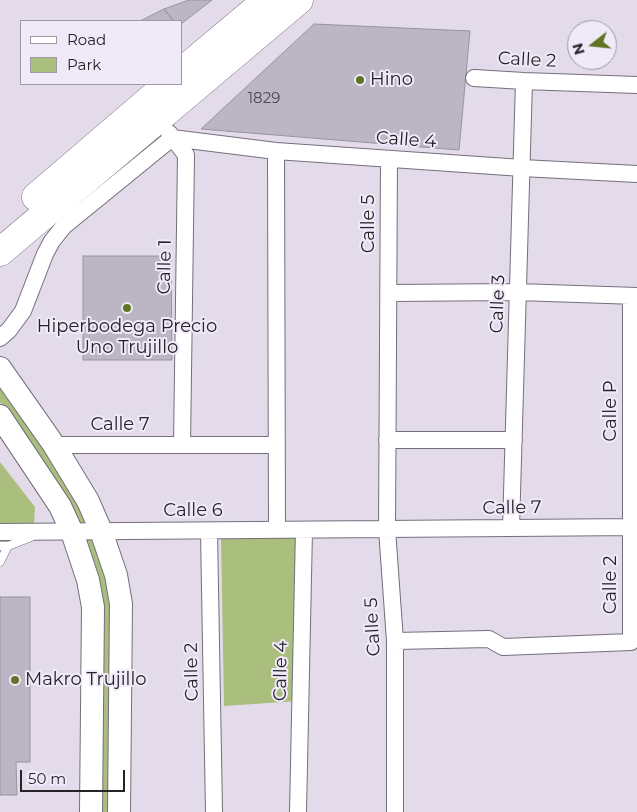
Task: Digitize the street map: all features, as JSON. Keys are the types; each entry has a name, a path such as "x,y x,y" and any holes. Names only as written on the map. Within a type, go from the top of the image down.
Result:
{"highway":[{"path":"182,71 267,0"},
{"path":"0,252 148,123 299,0"},
{"path":"0,228 148,123 167,85"}],"main road":[{"path":"0,368 54,446 88,501 101,531 116,575 121,604 119,812"},
{"path":"0,416 60,506 72,532 88,580 93,608 91,812"}],"street":[{"name":"Calle 2","path":"474,78 637,85"},
{"name":"Calle 3","path":"511,528 524,81"},
{"name":"Calle 4","path":"148,123 276,152 637,174"},
{"path":"0,338 9,330 22,311 52,241 148,123"},
{"name":"Calle 1","path":"148,123 186,155 182,445"},
{"path":"276,152 277,530"},
{"name":"Calle 5","path":"389,159 386,529 395,641 395,812"},
{"path":"388,293 518,292 634,296"},
{"name":"Calle P","path":"634,296 634,527"},
{"path":"387,440 514,440"},
{"name":"Calle 7","path":"54,446 277,445"},
{"name":"Calle 2","path":"395,641 489,639 503,647 631,642 634,527"},
{"name":"Calle 7","path":"386,529 634,527"},
{"name":"Calle 6","path":"3,541 43,532 386,529"},
{"name":"Calle 4","path":"298,812 304,530"},
{"name":"Calle 2","path":"209,531 214,812"}],"lane":[{"path":"0,562 3,541"}],"green space":[{"path":"0,383 75,492 88,525 78,526 66,498 0,402"},
{"path":"0,462 35,507 34,525 0,525"},
{"path":"300,535 298,701 224,706 221,537"},
{"path":"96,539 114,605 111,812 100,812 84,540"}],"building":[{"path":"189,0 212,0 182,23 182,20 173,20 164,9"},
{"path":"164,9 173,20 142,20"},
{"name":"Hino","path":"314,24 470,31 459,150 201,129"},
{"name":"Hiperbodega Precio Uno Trujillo","path":"83,256 171,256 172,360 83,360"},
{"name":"Makro Trujillo","path":"0,597 30,597 30,762 16,762 17,795 0,795"}],"place":[{"name":"Hino","path":"360,80"},
{"name":"Hiperbodega Precio Uno Trujillo","path":"127,308"},
{"name":"Makro Trujillo","path":"15,680"}]}
